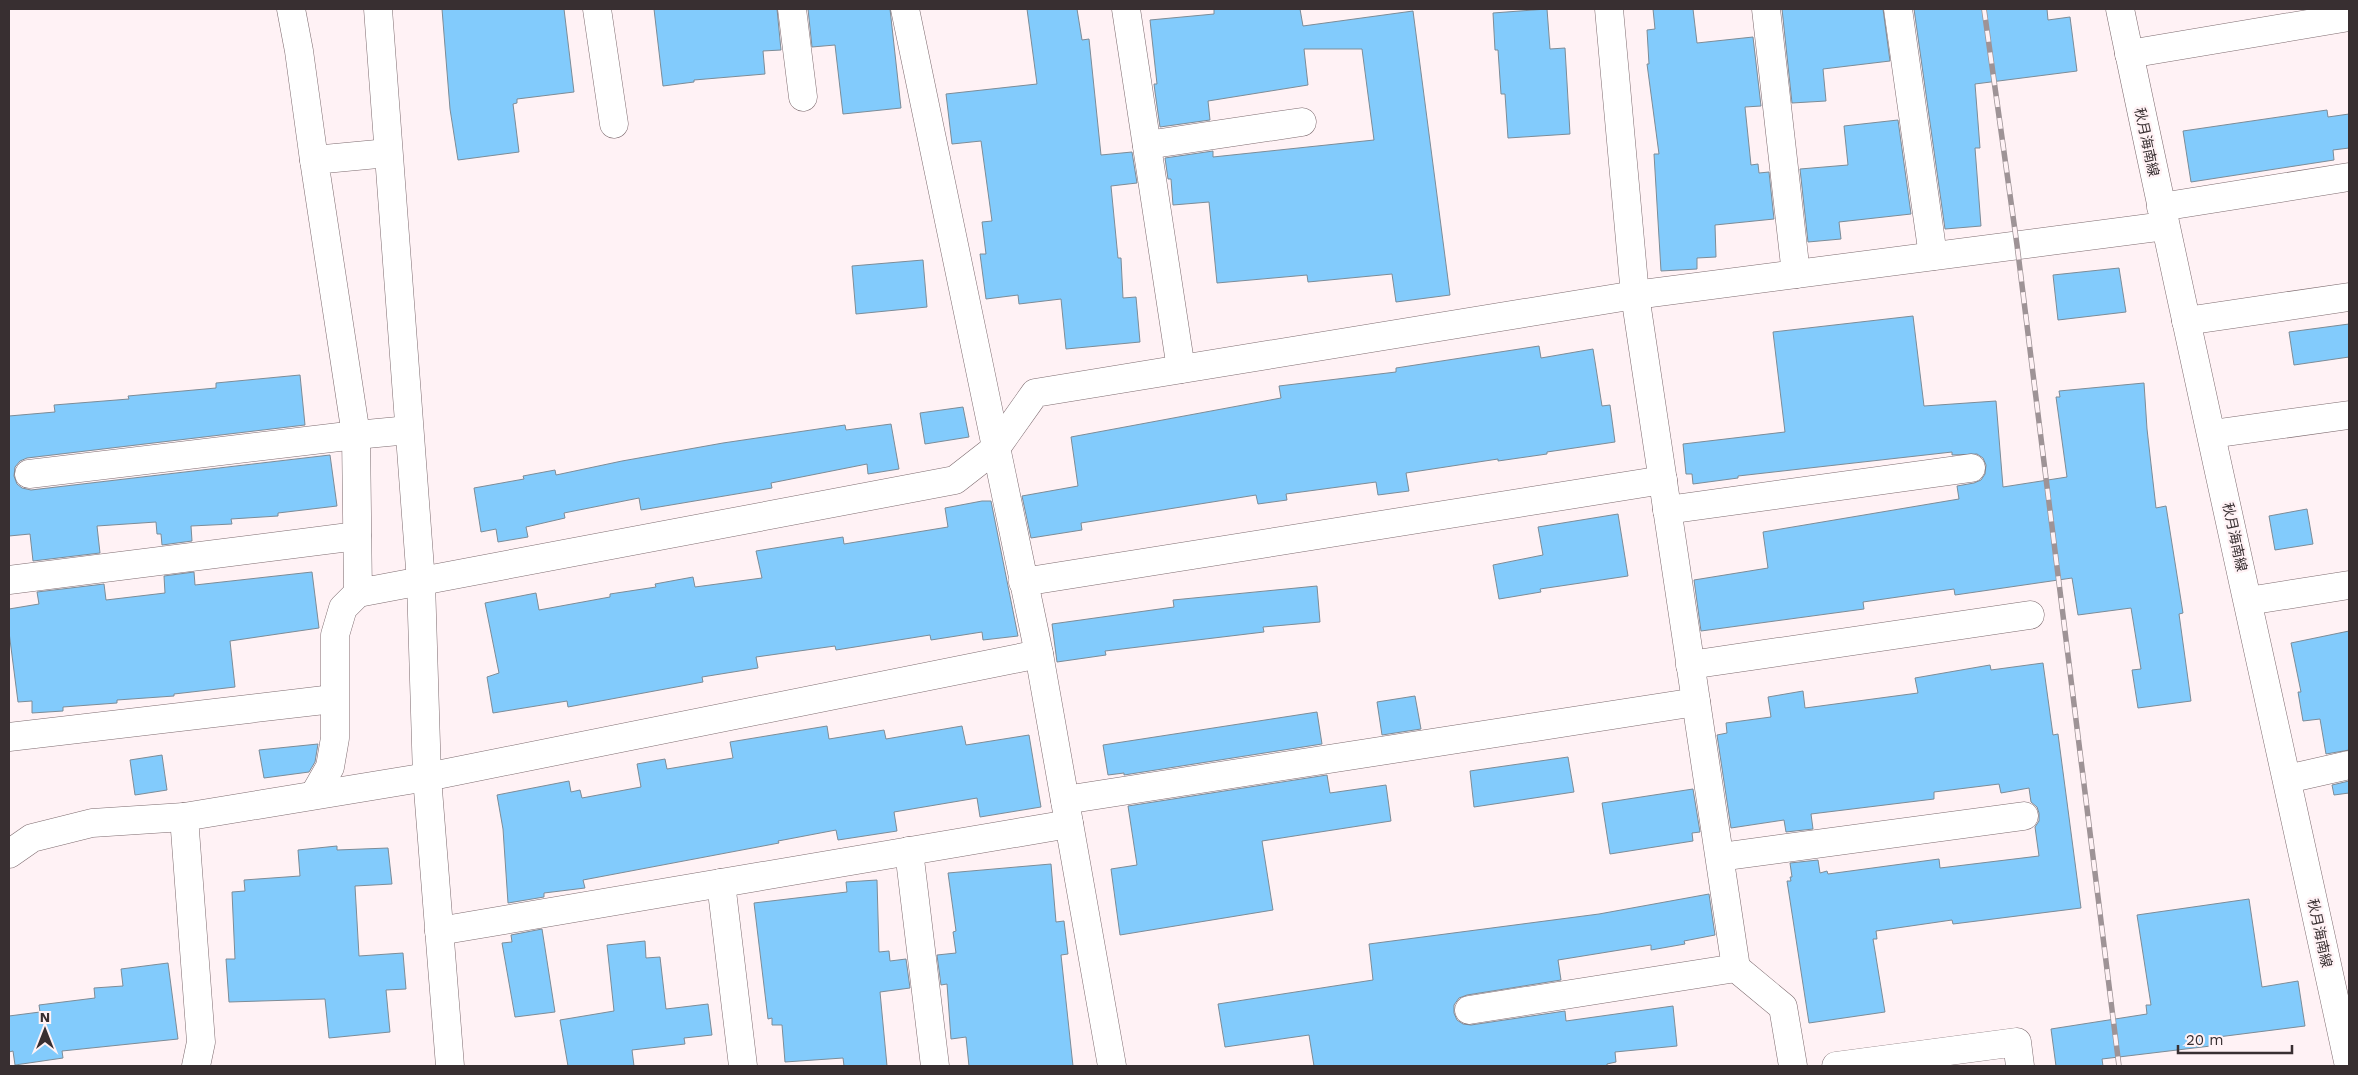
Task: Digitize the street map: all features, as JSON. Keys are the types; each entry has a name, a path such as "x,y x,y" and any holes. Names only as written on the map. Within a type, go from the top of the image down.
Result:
{"street":[{"path":"291,9 299,51 356,435 358,592"},
{"path":"378,9 421,582 427,777 450,1066"},
{"path":"597,9 614,124"},
{"path":"792,9 803,97"},
{"path":"905,9 1038,654 1112,1066"},
{"path":"1126,9 1180,369"},
{"path":"1609,9 1635,295 1736,968 1783,1007 1793,1066"},
{"path":"1766,9 1796,274"},
{"path":"1898,9 1933,256"},
{"name":"秋月海南線","path":"2120,9 2163,216 2349,1066"},
{"path":"2129,54 2349,17"},
{"path":"1147,145 1302,122"},
{"path":"314,160 388,153"},
{"path":"314,795 330,767 335,738 335,635 343,608 358,592 421,582 954,480 996,448 1035,393 1635,295 1933,256 2163,216 2349,177"},
{"path":"2186,320 2349,297"},
{"path":"2212,434 2349,415"},
{"path":"29,474 409,430"},
{"path":"1668,510 1971,468"},
{"path":"1023,582 1663,480"},
{"path":"9,580 358,536"},
{"path":"2248,601 2349,585"},
{"path":"1690,665 2030,615"},
{"path":"9,854 32,838 92,823 184,817 427,777 1038,654"},
{"path":"9,737 334,699"},
{"path":"439,931 909,851 1067,812 1696,702"},
{"path":"2287,778 2349,765"},
{"path":"1720,857 2024,816"},
{"path":"184,817 202,1042 188,1065"},
{"path":"909,851 934,1066"},
{"path":"721,883 743,1066"},
{"path":"1469,1010 1736,968"},
{"path":"1836,1066 2017,1042 2020,1066"}],"building":[{"path":"442,9 564,9 574,92 517,99 517,103 513,104 519,152 458,160 450,109"},
{"path":"654,9 777,9 781,50 763,51 765,74 694,80 694,82 663,86"},
{"path":"808,9 890,9 901,108 843,114 835,45 812,47"},
{"path":"1027,9 1077,9 1082,40 1089,39 1101,155 1132,152 1137,183 1111,186 1118,258 1121,258 1123,298 1136,297 1140,342 1066,349 1061,299 1019,304 1018,295 986,299 980,254 986,254 982,222 992,221 981,141 952,144 946,94 1037,84"},
{"path":"1214,9 1300,9 1303,26 1413,11 1450,295 1396,302 1392,274 1308,282 1307,275 1217,283 1209,202 1173,205 1171,179 1168,179 1165,158 1213,151 1213,157 1374,140 1362,49 1304,49 1308,85 1208,101 1210,120 1160,127 1154,84 1157,84 1150,20 1214,14"},
{"path":"1547,9 1550,49 1565,48 1570,134 1508,138 1505,94 1501,94 1498,50 1495,50 1493,13"},
{"path":"1653,9 1693,9 1697,43 1753,37 1761,106 1745,107 1751,165 1758,164 1759,173 1769,172 1774,219 1715,225 1716,257 1697,258 1697,269 1661,271 1654,154 1659,154 1647,64 1649,64 1647,30 1655,29"},
{"path":"1782,9 1883,9 1890,61 1823,69 1826,101 1792,103"},
{"path":"1914,9 2047,9 2048,20 2070,17 2077,71 1975,84 1980,148 1975,148 1981,226 1945,229"},
{"path":"2327,110 2328,117 2349,114 2349,148 2333,150 2334,160 2191,182 2183,131"},
{"path":"1898,120 1911,214 1839,222 1841,239 1808,242 1800,169 1848,165 1844,126"},
{"path":"923,260 927,307 856,314 852,266"},
{"path":"2119,268 2126,312 2058,320 2053,275"},
{"path":"1913,316 1924,406 1996,401 2003,487 2067,477 2056,397 2060,397 2059,391 2144,383 2156,508 2166,506 2183,613 2179,614 2191,701 2138,708 2132,670 2141,669 2131,608 2078,615 2072,578 1955,595 1954,589 1863,602 1864,609 1701,631 1694,580 1768,568 1763,532 1959,499 1957,486 1981,480 1985,474 1986,465 1983,458 1977,454 1952,455 1952,452 1738,476 1738,478 1693,484 1692,474 1686,474 1683,444 1785,432 1773,332"},
{"path":"2349,324 2349,357 2294,365 2289,332"},
{"path":"1539,346 1541,358 1593,349 1602,406 1610,405 1615,442 1547,452 1547,454 1498,461 1498,459 1406,473 1409,491 1378,495 1376,482 1286,494 1287,500 1258,504 1256,495 1081,523 1082,530 1031,538 1022,496 1078,486 1071,437 1281,398 1279,386 1396,372 1396,368"},
{"path":"300,375 305,425 27,458 20,461 15,467 14,476 17,484 22,488 31,490 330,455 337,506 278,513 278,516 231,519 232,524 191,526 192,541 162,545 161,534 157,534 156,522 97,526 100,553 33,561 30,534 9,536 9,416 55,412 54,405 129,399 128,396 216,388 216,383"},
{"path":"963,407 969,437 925,444 920,413"},
{"path":"891,424 899,469 868,474 867,464 771,483 772,488 641,510 639,498 564,513 565,518 526,527 528,537 498,542 496,529 481,532 474,488 524,479 523,476 555,470 556,475 723,443 845,425 846,430"},
{"path":"991,501 1018,636 983,640 982,632 931,640 930,635 836,650 835,646 756,657 758,668 702,677 703,682 568,707 567,701 493,713 487,677 499,673 485,603 536,593 539,610 610,597 610,594 656,587 655,584 693,577 695,587 762,578 756,551 843,537 844,544 948,527 945,508"},
{"path":"2307,509 2313,544 2275,550 2269,516"},
{"path":"1618,514 1628,576 1540,589 1541,592 1499,599 1493,565 1543,555 1538,527"},
{"path":"194,572 195,585 312,572 319,628 230,641 235,687 174,694 174,696 117,700 117,703 63,707 63,711 32,713 32,701 18,702 9,632 9,609 39,604 37,592 104,584 106,600 165,593 164,576"},
{"path":"1317,586 1320,622 1263,627 1264,632 1105,651 1106,655 1057,662 1052,624 1174,607 1173,600"},
{"path":"2349,631 2349,750 2326,754 2320,719 2303,721 2298,692 2301,692 2291,643"},
{"path":"2043,663 2053,735 2058,734 2081,908 1953,924 1952,920 1876,931 1877,939 1873,939 1885,1012 1809,1023 1787,881 1791,881 1790,877 1792,877 1790,863 1818,860 1820,873 1827,871 1828,874 1939,859 1940,868 2039,856 2035,827 2039,821 2039,813 2037,807 2031,802 2029,788 2001,793 1999,784 1934,792 1934,799 1811,814 1813,829 1786,832 1784,820 1731,828 1717,735 1727,733 1726,723 1771,717 1768,697 1803,691 1805,708 1918,693 1915,678 1990,665 1991,670"},
{"path":"1415,696 1421,729 1382,735 1377,702"},
{"path":"1317,712 1322,744 1124,775 1124,773 1108,775 1103,745"},
{"path":"827,726 829,739 884,730 886,739 962,726 966,745 1029,735 1041,807 980,817 977,798 894,812 897,831 838,840 836,830 778,841 779,843 583,880 585,888 544,893 544,897 508,903 503,829 497,795 569,781 571,792 580,790 582,798 641,787 637,764 665,759 667,769 733,758 730,742"},
{"path":"318,744 315,762 309,772 264,778 259,750"},
{"path":"162,755 167,790 135,795 130,760"},
{"path":"1568,757 1574,792 1474,807 1470,771"},
{"path":"1327,775 1330,793 1386,785 1391,821 1262,841 1273,910 1120,935 1111,869 1137,865 1128,806"},
{"path":"2349,781 2349,793 2334,795 2332,785"},
{"path":"1693,789 1700,832 1692,833 1693,841 1610,854 1602,803"},
{"path":"337,846 337,850 388,848 392,884 355,886 359,956 403,953 406,989 386,990 390,1032 329,1038 325,999 229,1002 226,959 235,959 232,892 245,891 244,880 300,876 298,850"},
{"path":"1051,864 1056,922 1064,921 1068,954 1061,955 1073,1066 969,1066 966,1037 951,1039 947,984 941,985 937,955 956,953 953,932 956,931 948,873"},
{"path":"877,880 879,952 889,951 890,961 906,959 910,988 880,992 887,1066 844,1066 843,1058 785,1062 782,1025 772,1025 772,1018 768,1019 754,903 847,892 846,882"},
{"path":"1709,894 1715,935 1684,941 1685,944 1651,950 1651,945 1558,960 1561,980 1467,995 1459,998 1454,1005 1454,1013 1457,1020 1463,1024 1471,1025 1565,1011 1566,1021 1673,1006 1677,1046 1615,1052 1616,1062 1607,1064 1607,1066 1314,1066 1309,1035 1225,1047 1218,1004 1373,980 1369,944 1599,914"},
{"path":"2249,899 2262,987 2298,981 2305,1026 2218,1037 2219,1045 2102,1059 2103,1066 2056,1066 2051,1029 2147,1014 2146,1005 2151,1005 2137,915"},
{"path":"542,929 555,1012 515,1017 502,943 512,942 511,935"},
{"path":"645,941 646,958 660,957 666,1009 708,1004 712,1035 684,1038 685,1044 632,1050 634,1066 568,1066 560,1020 614,1011 607,945"},
{"path":"168,963 178,1039 62,1051 63,1058 15,1065 13,1051 9,1052 9,1016 40,1012 39,1005 95,998 94,988 123,986 121,969"}],"railway":[{"path":"1984,9 2017,245 2119,1066"}]}
